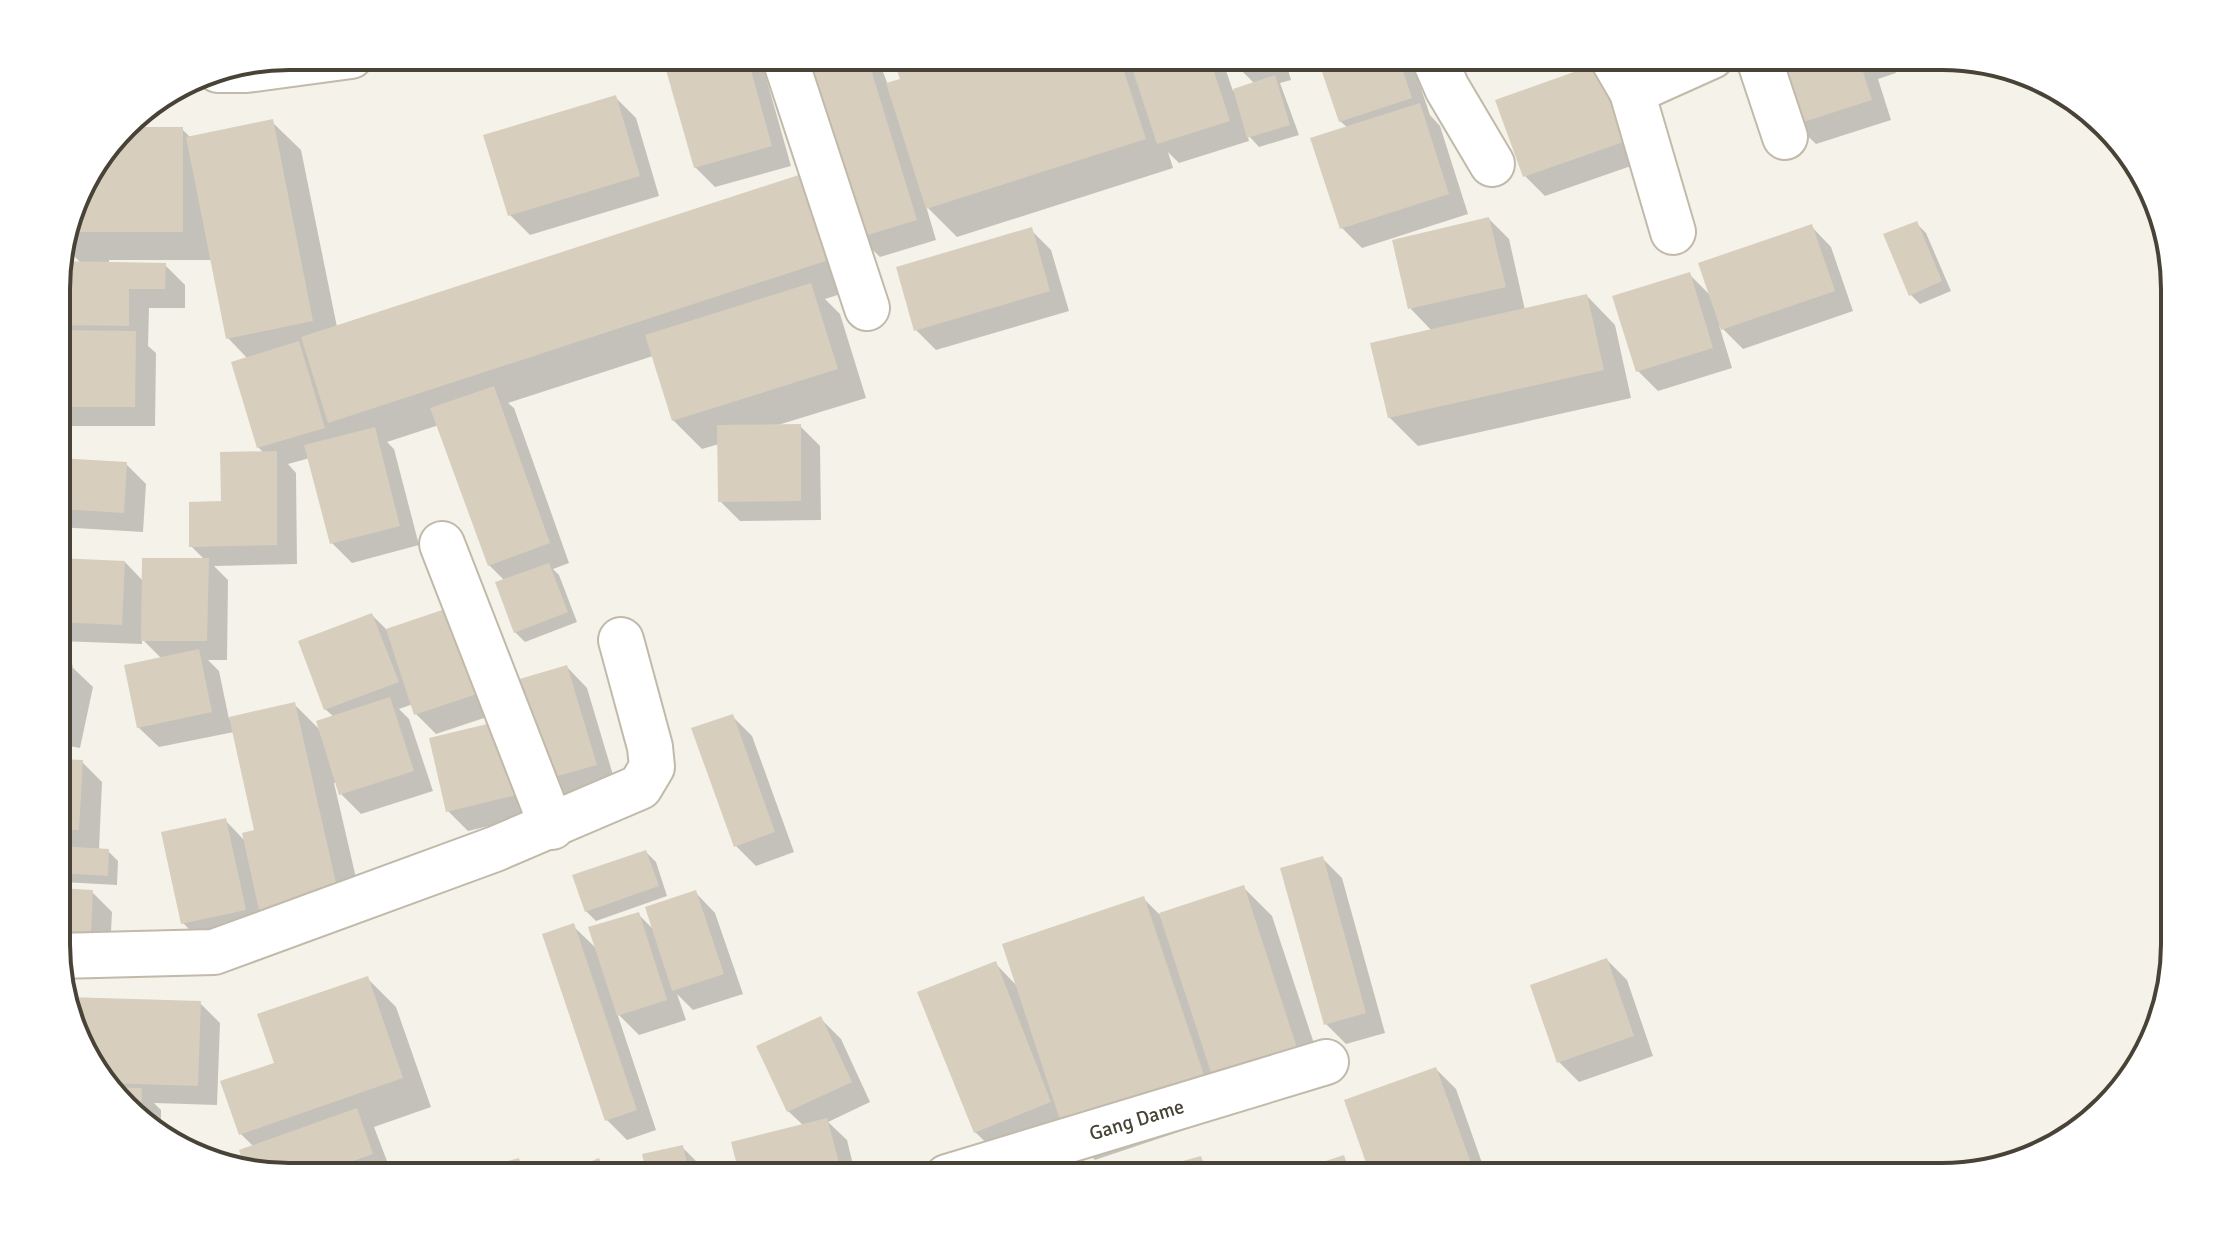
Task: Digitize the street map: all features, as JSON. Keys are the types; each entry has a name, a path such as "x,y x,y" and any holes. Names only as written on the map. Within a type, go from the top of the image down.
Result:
{"street":[{"path":"789,70 867,308"},
{"path":"1439,70 1492,164"},
{"path":"1641,70 1621,74 1673,232"},
{"path":"1763,70 1785,137"},
{"path":"442,544 552,827"},
{"path":"71,956 214,952 292,926 552,827 640,787 648,778 650,747 621,640"},
{"name":"Gang Dame","path":"993,1163 1326,1062"}],"building":[{"path":"666,70 751,70 772,146 694,168"},
{"path":"807,70 871,70 917,220 858,238"},
{"path":"897,70 1124,70 1146,139 926,209 886,83 900,79"},
{"path":"1133,70 1214,70 1230,121 1157,144"},
{"path":"1321,70 1403,70 1412,98 1339,122"},
{"path":"1580,70 1608,70 1632,139 1523,177 1495,100"},
{"path":"1776,70 1862,70 1872,100 1794,125"},
{"path":"1275,75 1290,125 1247,138 1233,89"},
{"path":"616,95 640,176 508,216 483,135"},
{"path":"1420,103 1449,194 1340,229 1310,138"},
{"path":"273,119 313,321 226,339 186,137"},
{"path":"141,127 183,127 183,232 77,232 99,179"},
{"path":"817,169 844,255 328,423 301,337"},
{"path":"1489,217 1506,287 1408,309 1392,240"},
{"path":"1917,221 1942,281 1909,296 1883,234"},
{"path":"1812,224 1835,291 1721,330 1698,263"},
{"path":"1032,227 1050,291 914,331 896,267"},
{"path":"72,261 166,263 165,289 129,289 129,326 70,325"},
{"path":"1690,272 1713,348 1636,372 1612,296"},
{"path":"811,283 838,369 672,421 645,335"},
{"path":"1587,294 1604,370 1388,418 1370,343"},
{"path":"70,330 136,331 135,407 70,407"},
{"path":"299,341 325,428 257,448 231,362"},
{"path":"494,386 550,543 488,566 430,408"},
{"path":"801,424 801,501 718,502 717,425"},
{"path":"375,427 400,526 330,544 304,445"},
{"path":"277,451 277,545 189,547 189,502 221,501 220,452"},
{"path":"70,459 127,462 124,513 70,510"},
{"path":"142,558 209,558 207,641 141,641"},
{"path":"70,559 125,561 122,625 70,623"},
{"path":"549,563 568,612 514,633 495,582"},
{"path":"454,606 483,692 414,715 386,629"},
{"path":"372,613 399,682 324,710 298,641"},
{"path":"199,649 212,712 137,728 124,665"},
{"path":"567,665 597,765 543,780 513,681"},
{"path":"390,697 414,771 339,795 316,721"},
{"path":"295,702 338,892 259,910 242,833 254,830 229,717"},
{"path":"733,714 775,832 734,847 691,728"},
{"path":"508,719 524,793 446,812 429,738"},
{"path":"70,759 83,760 79,830 70,830"},
{"path":"226,818 246,910 181,924 161,832"},
{"path":"70,847 109,849 108,876 70,874"},
{"path":"646,850 659,886 585,912 572,875"},
{"path":"1323,856 1366,1013 1324,1025 1280,868"},
{"path":"1244,885 1299,1054 1214,1082 1159,913"},
{"path":"70,889 93,890 91,932 70,931"},
{"path":"696,890 724,974 672,991 645,907"},
{"path":"1144,896 1207,1084 1064,1132 1002,944"},
{"path":"639,912 667,1000 617,1016 588,927"},
{"path":"574,923 637,1110 605,1121 542,934"},
{"path":"1607,958 1634,1036 1557,1063 1530,985"},
{"path":"996,961 1051,1102 974,1133 917,992"},
{"path":"368,976 403,1078 239,1135 220,1081 274,1063 257,1014"},
{"path":"77,997 201,1001 198,1086 120,1083 93,1041"},
{"path":"821,1016 852,1082 787,1112 756,1046"},
{"path":"1436,1067 1471,1163 1366,1163 1344,1100"},
{"path":"123,1087 142,1088 141,1106"},
{"path":"357,1108 373,1154 348,1163 289,1163 242,1158 239,1150"},
{"path":"827,1118 839,1163 736,1163 731,1142"},
{"path":"683,1145 687,1163 644,1163 642,1154"},
{"path":"1344,1155 1347,1163 1320,1163"},
{"path":"1201,1156 1203,1163 1176,1163"},
{"path":"519,1158 520,1163 501,1163"}]}
